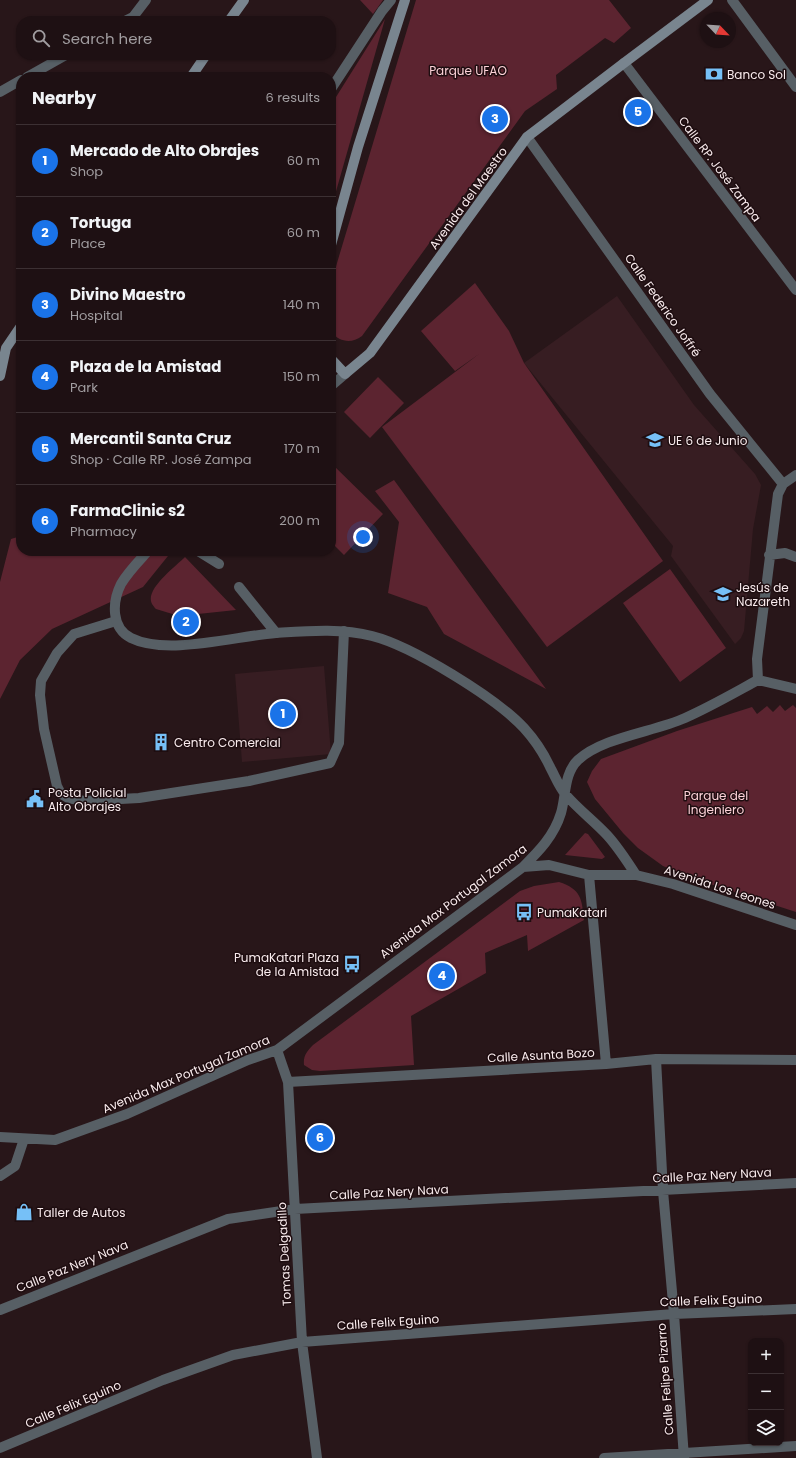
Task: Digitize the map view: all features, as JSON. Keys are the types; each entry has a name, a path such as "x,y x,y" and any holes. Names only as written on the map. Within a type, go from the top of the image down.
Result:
{"main road":[{"path":"233,16 244,0"},
{"path":"336,227 358,147 405,0"},
{"name":"Avenida del Maestro","path":"345,374 370,353 527,137 624,62 708,0"},
{"path":"194,72 203,60"},
{"path":"0,376 6,348 16,333"},
{"path":"336,364 345,374"}],"street":[{"path":"134,16 146,0"},
{"path":"336,81 382,11 391,0"},
{"path":"732,0 796,87"},
{"path":"36,72 57,60"},
{"name":"Calle RP. José Zampa","path":"624,62 796,290"},
{"path":"0,92 16,83"},
{"name":"Calle Federico Joffré","path":"527,137 710,394 783,484"},
{"path":"336,382 345,374"},
{"path":"796,475 783,484 778,494 769,555 757,659 758,680 796,689"},
{"path":"769,555 785,553 796,557"},
{"path":"144,556 121,585 114,610 116,621 121,629 130,637 159,644 183,645 276,633 344,631 374,636 418,655 495,703 524,728 546,758 564,793 607,835 636,875"},
{"path":"206,556 219,564"},
{"path":"239,587 276,633"},
{"path":"116,621 74,634 57,653 41,681 40,695 44,729 57,786 61,794 68,798 84,801 139,798 249,781 330,763 339,743 344,631"},
{"name":"Avenida Max Portugal Zamora","path":"0,1137 55,1140 88,1129 168,1097 248,1060 277,1050 523,867 543,847 554,829 561,813 568,776 578,760 598,747 684,718 758,680"},
{"name":"Avenida Los Leones","path":"523,867 549,864 589,875 636,875 673,884 796,926"},
{"path":"589,875 606,1064"},
{"name":"Tomas Delgadillo","path":"277,1050 288,1082 302,1342 317,1458"},
{"name":"Calle Asunta Bozo","path":"288,1082 606,1064 656,1059 796,1060"},
{"name":"Calle Felipe Pizarro","path":"656,1059 663,1190 674,1314 683,1455"},
{"path":"0,1176 15,1166 24,1139"},
{"name":"Calle Paz Nery Nava","path":"0,1310 228,1219 295,1209 796,1183"},
{"name":"Calle Felix Eguino","path":"0,1448 163,1380 233,1355 302,1342 674,1314 796,1309"},
{"path":"604,1458 683,1455 796,1446"}],"shaded area":[{"name":"UE 6 de Junio","path":"617,296 694,405 755,474 761,485 753,529 744,631 741,638 735,644 671,556 673,546 524,363"},
{"path":"324,666 331,754 242,762 235,674"}],"green space":[{"path":"360,0 383,0 373,14"},
{"name":"Parque UFAO","path":"416,0 609,0 631,28 614,43 605,38 556,75 557,89 525,111 362,336 358,339 350,341 342,340 336,336 337,263"},
{"path":"385,19 336,191 336,97"},
{"path":"475,283 509,331 524,363 663,561 547,647 382,427 479,354 455,371 421,331"},
{"path":"378,377 404,403 370,438 344,412"},
{"path":"336,468 383,514 344,555 336,547"},
{"path":"394,480 546,689 444,634 427,607 388,593 399,522 375,491"},
{"path":"16,538 16,556 168,556 143,587 52,629 20,660 0,699 0,582 11,539"},
{"path":"185,557 236,610 179,616 156,609 151,601 151,595 154,589 158,583"},
{"path":"670,569 726,648 680,682 623,603"},
{"name":"Parque del Ingeniero","path":"780,705 785,711 793,705 796,708 796,912 692,878 663,866 638,848 623,833 595,799 587,782 592,771 601,759 677,731 752,707 757,714 767,706 773,712"},
{"path":"585,833 588,834 605,857 602,859 565,855"},
{"path":"559,882 572,888 579,896 584,920 528,951 527,935 485,953 486,973 411,1016 414,1065 320,1071 312,1070 304,1065 306,1054 313,1045 520,891 534,886"}],"place":[{"name":"Banco Sol","path":"714,74"},
{"name":"Mercantil Santa Cruz","path":"638,112"},
{"name":"Divino Maestro","path":"495,119"},
{"name":"UE 6 de Junio","path":"655,440"},
{"name":"Jesús de Nazareth","path":"723,594"},
{"name":"Tortuga","path":"186,622"},
{"name":"Mercado de Alto Obrajes","path":"283,714"},
{"name":"Centro Comercial","path":"161,742"},
{"name":"Posta Policial Alto Obrajes","path":"35,799"},
{"name":"PumaKatari","path":"524,912"},
{"name":"PumaKatari Plaza de la Amistad","path":"352,964"},
{"name":"Plaza de la Amistad","path":"442,976"},
{"name":"FarmaClinic s2","path":"320,1138"},
{"name":"Taller de Autos","path":"24,1212"}]}
